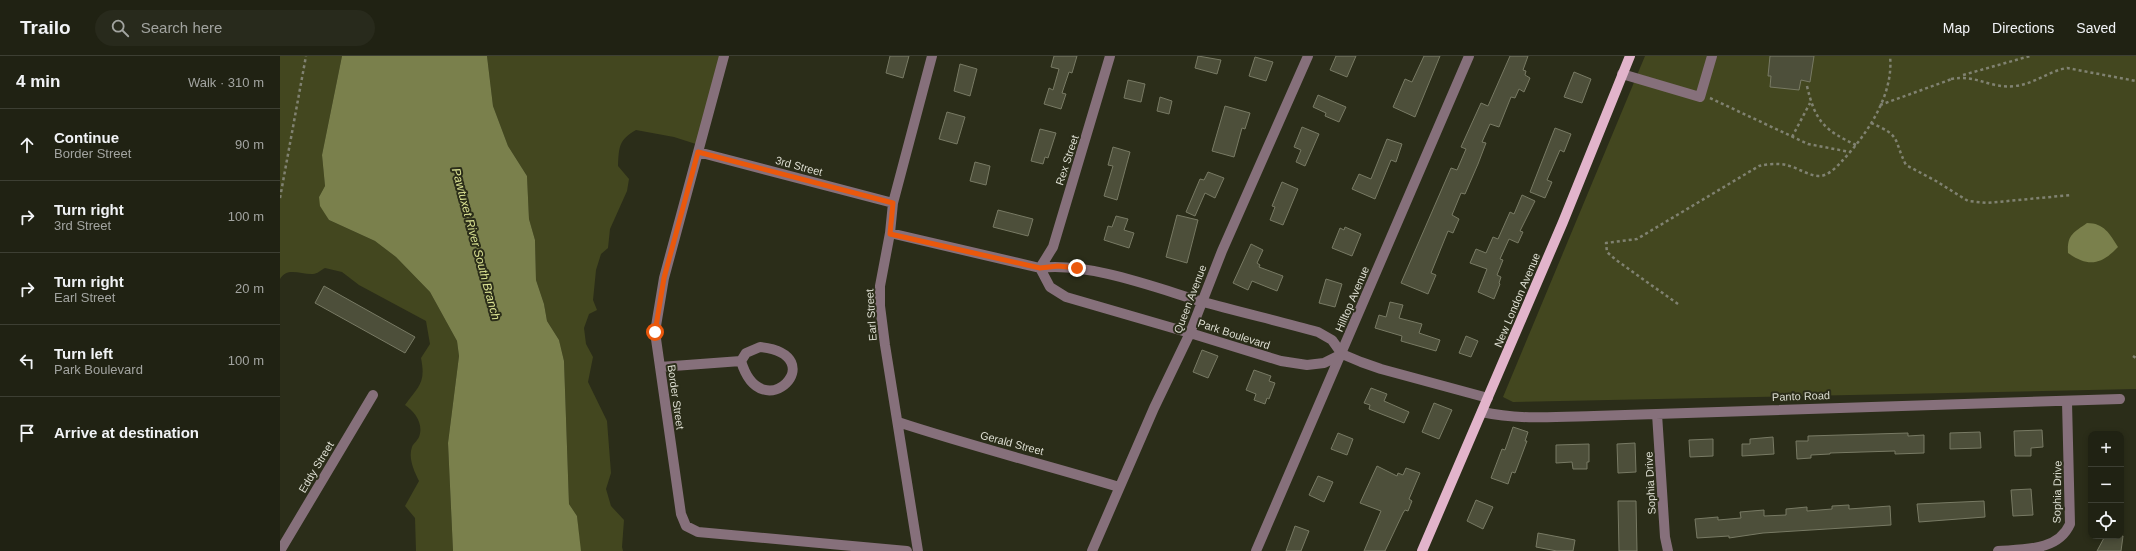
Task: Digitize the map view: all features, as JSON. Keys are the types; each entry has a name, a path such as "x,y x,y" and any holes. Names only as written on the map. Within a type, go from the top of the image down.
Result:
{"main road":[{"name":"New London Avenue","path":"1422,551 1488,398 1630,56"}],"street":[{"name":"Border Street","path":"724,56 664,278 655,332 681,514 686,526 698,532 907,551"},
{"name":"Earl Street","path":"918,551 880,306 880,286 890,234 893,203 932,56"},
{"name":"Rex Street","path":"1040,268 1053,247 1110,56"},
{"name":"Queen Avenue","path":"1092,551 1119,487 1190,332 1308,56"},
{"name":"Hilltop Avenue","path":"1256,551 1469,56"},
{"path":"1622,74 1700,97 1712,56"},
{"name":"3rd Street","path":"698,152 893,203"},
{"name":"Park Boulevard","path":"890,234 1040,268 1058,266 1077,268 1154,287 1318,332 1332,340 1342,354 1324,363 1307,365 1281,361 1190,332 1066,297 1050,287 1040,268"},
{"path":"760,347 773,349 785,354 791,364 792,370 790,381 786,386 773,390 755,386 746,376 741,362 746,353 752,349 760,347"},
{"path":"1342,354 1381,369 1488,398"},
{"path":"660,367 741,362"},
{"name":"Eddy Street","path":"280,551 373,395"},
{"name":"Panto Road","path":"1482,412 1494,415 1534,417 1916,404 2067,402 2120,399"},
{"name":"Sophia Drive","path":"1998,551 2047,547 2059,541 2067,533 2070,524 2067,402"},
{"name":"Sophia Drive","path":"1657,414 1665,537 1668,551"},
{"name":"Gerald Street","path":"898,422 954,440 1027,459 1119,487"}],"path":[{"path":"280,198 306,56"},
{"path":"1678,304 1616,260 1607,252 1606,243 1637,239 1755,168 1767,164 1786,165 1821,176 1833,170 1856,145 1871,123 1880,105 1890,69 1890,56"},
{"path":"1880,105 1951,79 2030,56"},
{"path":"1951,79 1968,77 1993,85 2014,86 2033,82 2056,71 2067,68 2136,81"},
{"path":"1807,86 1812,107 1826,128 1837,136 1856,145"},
{"path":"1701,93 1808,144 1850,152"},
{"path":"1792,137 1811,102"},
{"path":"1871,123 1893,134 1898,141 1906,165 1936,181 1968,202 1986,203 2071,195"}],"shaded area":[{"path":"280,56 342,56 322,155 325,186 319,197 329,220 375,241 396,257 430,292 457,341 459,356 448,443 453,551 416,551 415,518 405,506 419,481 411,460 411,451 419,437 420,428 418,419 405,405 418,388 422,379 423,373 421,358 430,344 426,321 359,285 342,272 325,268 314,274 291,272 283,275 280,279"},
{"path":"487,56 723,56 699,145 674,137 636,130 626,137 620,148 618,166 629,179 627,191 610,229 608,248 601,254 596,270 593,300 597,310 589,314 584,328 586,344 593,357 588,382 607,421 611,473 606,489 611,506 624,520 623,551 581,551 580,548 577,516 569,504 564,361 559,340 547,321 544,304 536,280 535,240 529,219 527,176 508,146 493,106"},
{"path":"1645,56 2136,56 2136,389 1513,402 1503,397"}],"water":[{"name":"Pawtuxet River South Branch","path":"342,56 487,56 493,106 508,146 527,176 529,219 535,240 536,280 544,304 547,321 559,340 564,361 569,504 577,516 581,551 453,551 448,443 459,356 457,341 430,292 396,257 375,241 329,220 320,206 319,197 325,186 322,155"},
{"path":"2087,223 2093,223 2106,230 2118,247 2106,257 2095,262 2082,261 2068,253 2070,238 2078,229"}],"building":[{"path":"890,56 909,56 903,78 886,73"},
{"path":"1054,56 1077,56 1072,73 1069,72 1062,93 1066,94 1061,109 1044,104 1049,88 1053,90 1059,69 1051,67"},
{"path":"1198,56 1221,60 1217,74 1195,68"},
{"path":"1336,56 1356,56 1347,77 1330,70"},
{"path":"1424,56 1440,56 1415,117 1393,107 1405,79 1412,82"},
{"path":"1510,56 1528,56 1523,70 1526,71 1525,75 1530,78 1524,92 1519,89 1515,98 1511,97 1499,127 1490,124 1482,142 1486,143 1478,164 1465,194 1461,193 1452,215 1459,219 1453,233 1448,231 1431,273 1436,275 1428,294 1401,283 1451,168 1457,170 1466,149 1461,147 1481,103 1488,106"},
{"path":"1770,56 1814,56 1810,82 1801,80 1799,90 1770,87 1771,76 1768,76"},
{"path":"1255,57 1273,62 1266,81 1249,76"},
{"path":"960,64 977,69 970,96 954,91"},
{"path":"1574,72 1591,79 1582,103 1564,97"},
{"path":"1128,80 1145,84 1141,102 1124,98"},
{"path":"1318,95 1346,107 1339,122 1325,116 1326,113 1313,107"},
{"path":"1160,97 1172,101 1169,114 1157,111"},
{"path":"1225,106 1250,113 1245,129 1242,128 1234,157 1212,151"},
{"path":"947,112 965,117 957,144 939,139"},
{"path":"1302,127 1319,134 1305,166 1296,162 1301,150 1294,147"},
{"path":"1555,128 1571,134 1564,152 1560,150 1547,180 1552,182 1545,198 1530,192"},
{"path":"1040,129 1056,133 1048,158 1045,157 1043,164 1031,161"},
{"path":"1387,139 1402,144 1396,162 1391,160 1375,199 1352,189 1359,174 1371,179"},
{"path":"1113,147 1130,152 1117,200 1104,196 1113,166 1108,165"},
{"path":"975,162 990,166 986,185 970,181"},
{"path":"1208,172 1224,178 1215,198 1205,193 1195,216 1186,212 1200,179 1204,180"},
{"path":"1282,182 1298,189 1283,225 1270,220 1275,207 1272,206"},
{"path":"1522,195 1535,201 1520,231 1523,232 1518,243 1509,239 1500,259 1503,260 1497,275 1501,277 1500,284 1494,299 1478,292 1487,269 1470,263 1476,249 1486,253 1493,237 1498,239 1510,212 1514,214"},
{"path":"998,210 1033,219 1028,236 993,227"},
{"path":"1177,215 1198,220 1187,263 1166,257"},
{"path":"1116,216 1128,219 1124,230 1134,233 1129,248 1104,240 1108,226 1112,227"},
{"path":"1345,227 1361,234 1352,256 1332,248 1340,228 1344,230"},
{"path":"1251,244 1263,250 1257,263 1260,265 1259,267 1283,276 1277,291 1252,281 1248,290 1233,283"},
{"path":"1326,279 1342,284 1335,307 1319,303"},
{"path":"324,286 415,337 405,353 315,303"},
{"path":"1390,302 1403,305 1399,318 1422,324 1419,333 1440,340 1436,351 1401,341 1402,336 1375,328 1379,315 1386,317"},
{"path":"1466,336 1478,341 1471,357 1459,353"},
{"path":"1202,350 1218,356 1208,378 1193,372"},
{"path":"1254,370 1271,376 1269,381 1275,383 1269,399 1267,398 1265,404 1254,400 1256,394 1246,390"},
{"path":"1371,388 1387,394 1384,401 1409,412 1404,423 1369,409 1370,405 1364,403"},
{"path":"1434,403 1452,410 1439,439 1422,432"},
{"path":"1513,427 1528,432 1525,441 1527,441 1515,473 1512,472 1508,484 1491,478 1502,449 1505,450"},
{"path":"2042,430 2043,447 2031,448 2031,456 2015,456 2014,431"},
{"path":"1980,432 1981,448 1950,449 1950,433"},
{"path":"1338,433 1353,439 1347,455 1331,449"},
{"path":"1908,433 1908,436 1924,435 1924,453 1895,454 1895,451 1830,453 1811,455 1811,458 1797,459 1796,441 1808,441 1808,436"},
{"path":"1773,437 1774,454 1742,456 1742,444 1750,444 1750,439"},
{"path":"1713,439 1713,456 1690,457 1689,440"},
{"path":"1635,443 1636,472 1618,473 1617,444"},
{"path":"1589,444 1589,462 1587,462 1587,469 1573,469 1572,462 1556,463 1556,445"},
{"path":"1377,466 1397,476 1398,473 1403,475 1406,468 1420,473 1409,499 1412,501 1408,511 1405,510 1403,513 1385,551 1364,551 1381,511 1360,503"},
{"path":"1318,476 1333,482 1324,502 1309,495"},
{"path":"2031,489 2033,515 2013,516 2011,490"},
{"path":"1476,500 1493,507 1483,529 1467,521"},
{"path":"1618,501 1636,501 1637,551 1619,551"},
{"path":"1984,501 1985,517 1919,522 1917,504"},
{"path":"1849,505 1849,509 1890,506 1891,525 1763,533 1729,538 1729,536 1697,538 1695,519 1718,517 1718,520 1741,518 1740,512 1764,510 1764,516 1786,515 1786,509 1807,507 1807,511 1832,509 1832,506"},
{"path":"1295,526 1309,531 1301,551 1286,551"},
{"path":"1538,533 1575,540 1573,551 1557,551 1536,547"},
{"path":"2103,539 2123,539 2121,551 2097,551"}],"route":[{"path":"655,332 664,278 698,152 893,203 890,234 1040,268 1058,266 1077,268"}]}
